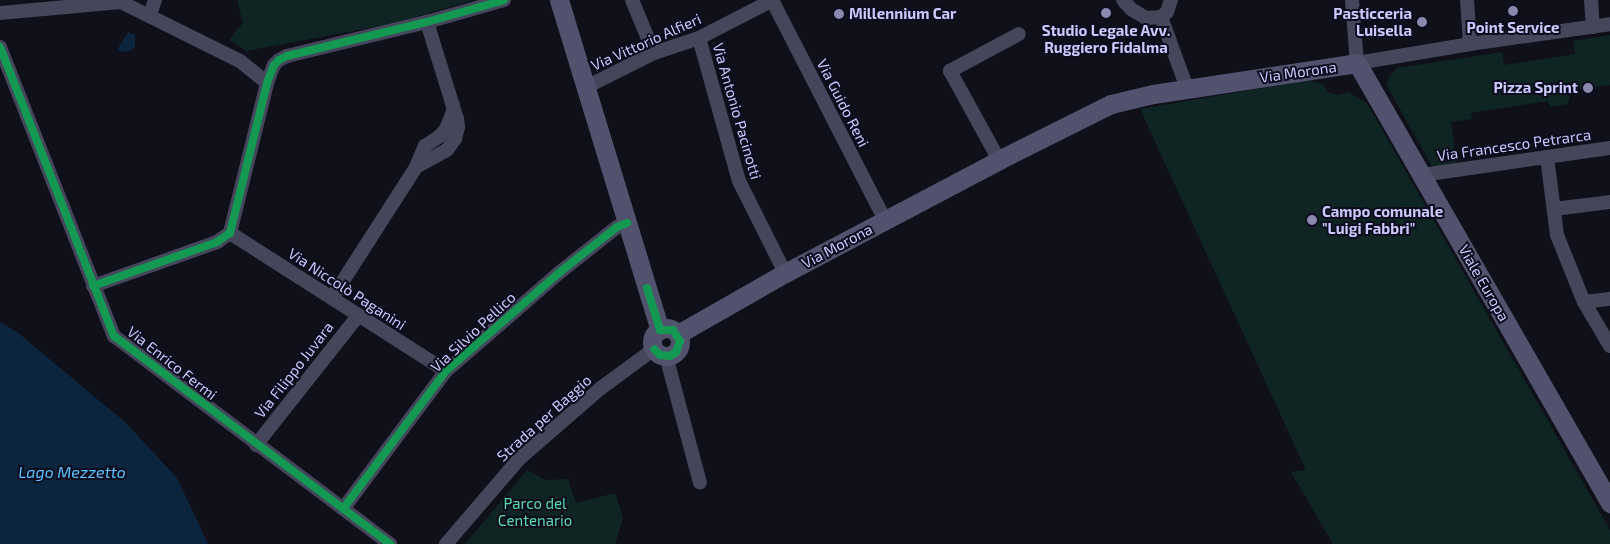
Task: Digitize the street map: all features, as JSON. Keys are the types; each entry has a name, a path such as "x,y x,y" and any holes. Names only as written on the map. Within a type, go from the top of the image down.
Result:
{"main road":[{"path":"559,0 626,222 669,332 680,341 679,349 673,354 660,353 653,338 669,332"},
{"name":"Via Morona","path":"669,332 999,160 1111,104 1139,96 1187,88 1357,63"},
{"name":"Viale Europa","path":"1357,63 1610,503"}],"street":[{"path":"150,15 155,0"},
{"path":"93,286 217,242 230,233 267,83 274,65 287,56 427,22 504,0"},
{"path":"632,0 654,53"},
{"name":"Via Vittorio Alfieri","path":"586,87 654,53 699,38 772,0"},
{"name":"Via Guido Reni","path":"772,0 885,220"},
{"path":"1122,0 1131,9 1146,18 1161,17 1167,12 1171,0"},
{"path":"1352,0 1357,63"},
{"path":"1466,0 1470,44"},
{"path":"1591,0 1593,27"},
{"path":"0,13 113,1 129,4 240,61 267,83"},
{"path":"1161,17 1187,88"},
{"path":"332,298 416,167 452,145 458,123 427,22"},
{"name":"Via Morona","path":"1357,63 1470,44 1610,24"},
{"path":"999,160 950,71 1019,34"},
{"name":"Via Antonio Pacinotti","path":"699,38 739,181 785,273"},
{"name":"Via Enrico Fermi","path":"0,47 114,336 256,445 390,544"},
{"path":"240,61 274,65"},
{"name":"Via Francesco Petrarca","path":"1422,175 1610,148"},
{"path":"1547,157 1557,235 1584,302 1610,346"},
{"path":"1554,209 1610,202"},
{"name":"Via Silvio Pellico","path":"343,509 446,372 560,272 626,222"},
{"name":"Via Niccolò Paganini","path":"230,233 446,372"},
{"path":"1584,302 1610,299"},
{"name":"Via Filippo Juvara","path":"256,445 358,316"},
{"path":"660,353 700,483"},
{"name":"Strada per Baggio","path":"446,544 518,459 601,388 660,353"}],"green space":[{"path":"237,0 474,0 390,24 246,51 229,40 243,23"},
{"path":"1610,35 1610,85 1571,90 1568,104 1550,107 1548,101 1471,113 1472,119 1451,122 1457,164 1433,168 1386,84 1391,74 1397,68 1502,52 1504,65 1575,54 1573,41"},
{"name":"Campo comunale \"Luigi Fabbri\"","path":"1310,80 1322,84 1328,92 1338,95 1348,92 1367,103 1610,530 1610,544 1333,544 1291,472 1306,470 1140,109"},
{"name":"Parco del Centenario","path":"527,470 545,480 568,479 576,503 615,493 623,518 615,544 465,544"}],"water":[{"path":"128,32 135,35 135,47 127,52 117,50"},
{"name":"Lago Mezzetto","path":"0,322 17,332 126,423 177,478 208,544 0,544"}],"cycle path":[{"path":"93,286 217,242 230,233 267,83 274,65 279,60 287,56 427,22 504,0"},
{"path":"0,47 114,336 390,544"},
{"path":"343,509 446,371 560,272 617,227 627,223"},
{"path":"647,288 660,330 673,330 680,341 676,352 670,356 660,355 654,349"}],"place":[{"name":"Point Service","path":"1513,11"},
{"name":"Studio Legale Avv. Ruggiero Fidalma","path":"1106,13"},
{"name":"Millennium Car","path":"839,14"},
{"name":"Pasticceria Luisella","path":"1422,22"},
{"name":"Pizza Sprint","path":"1588,88"},
{"name":"Campo comunale \"Luigi Fabbri\"","path":"1312,220"}]}
